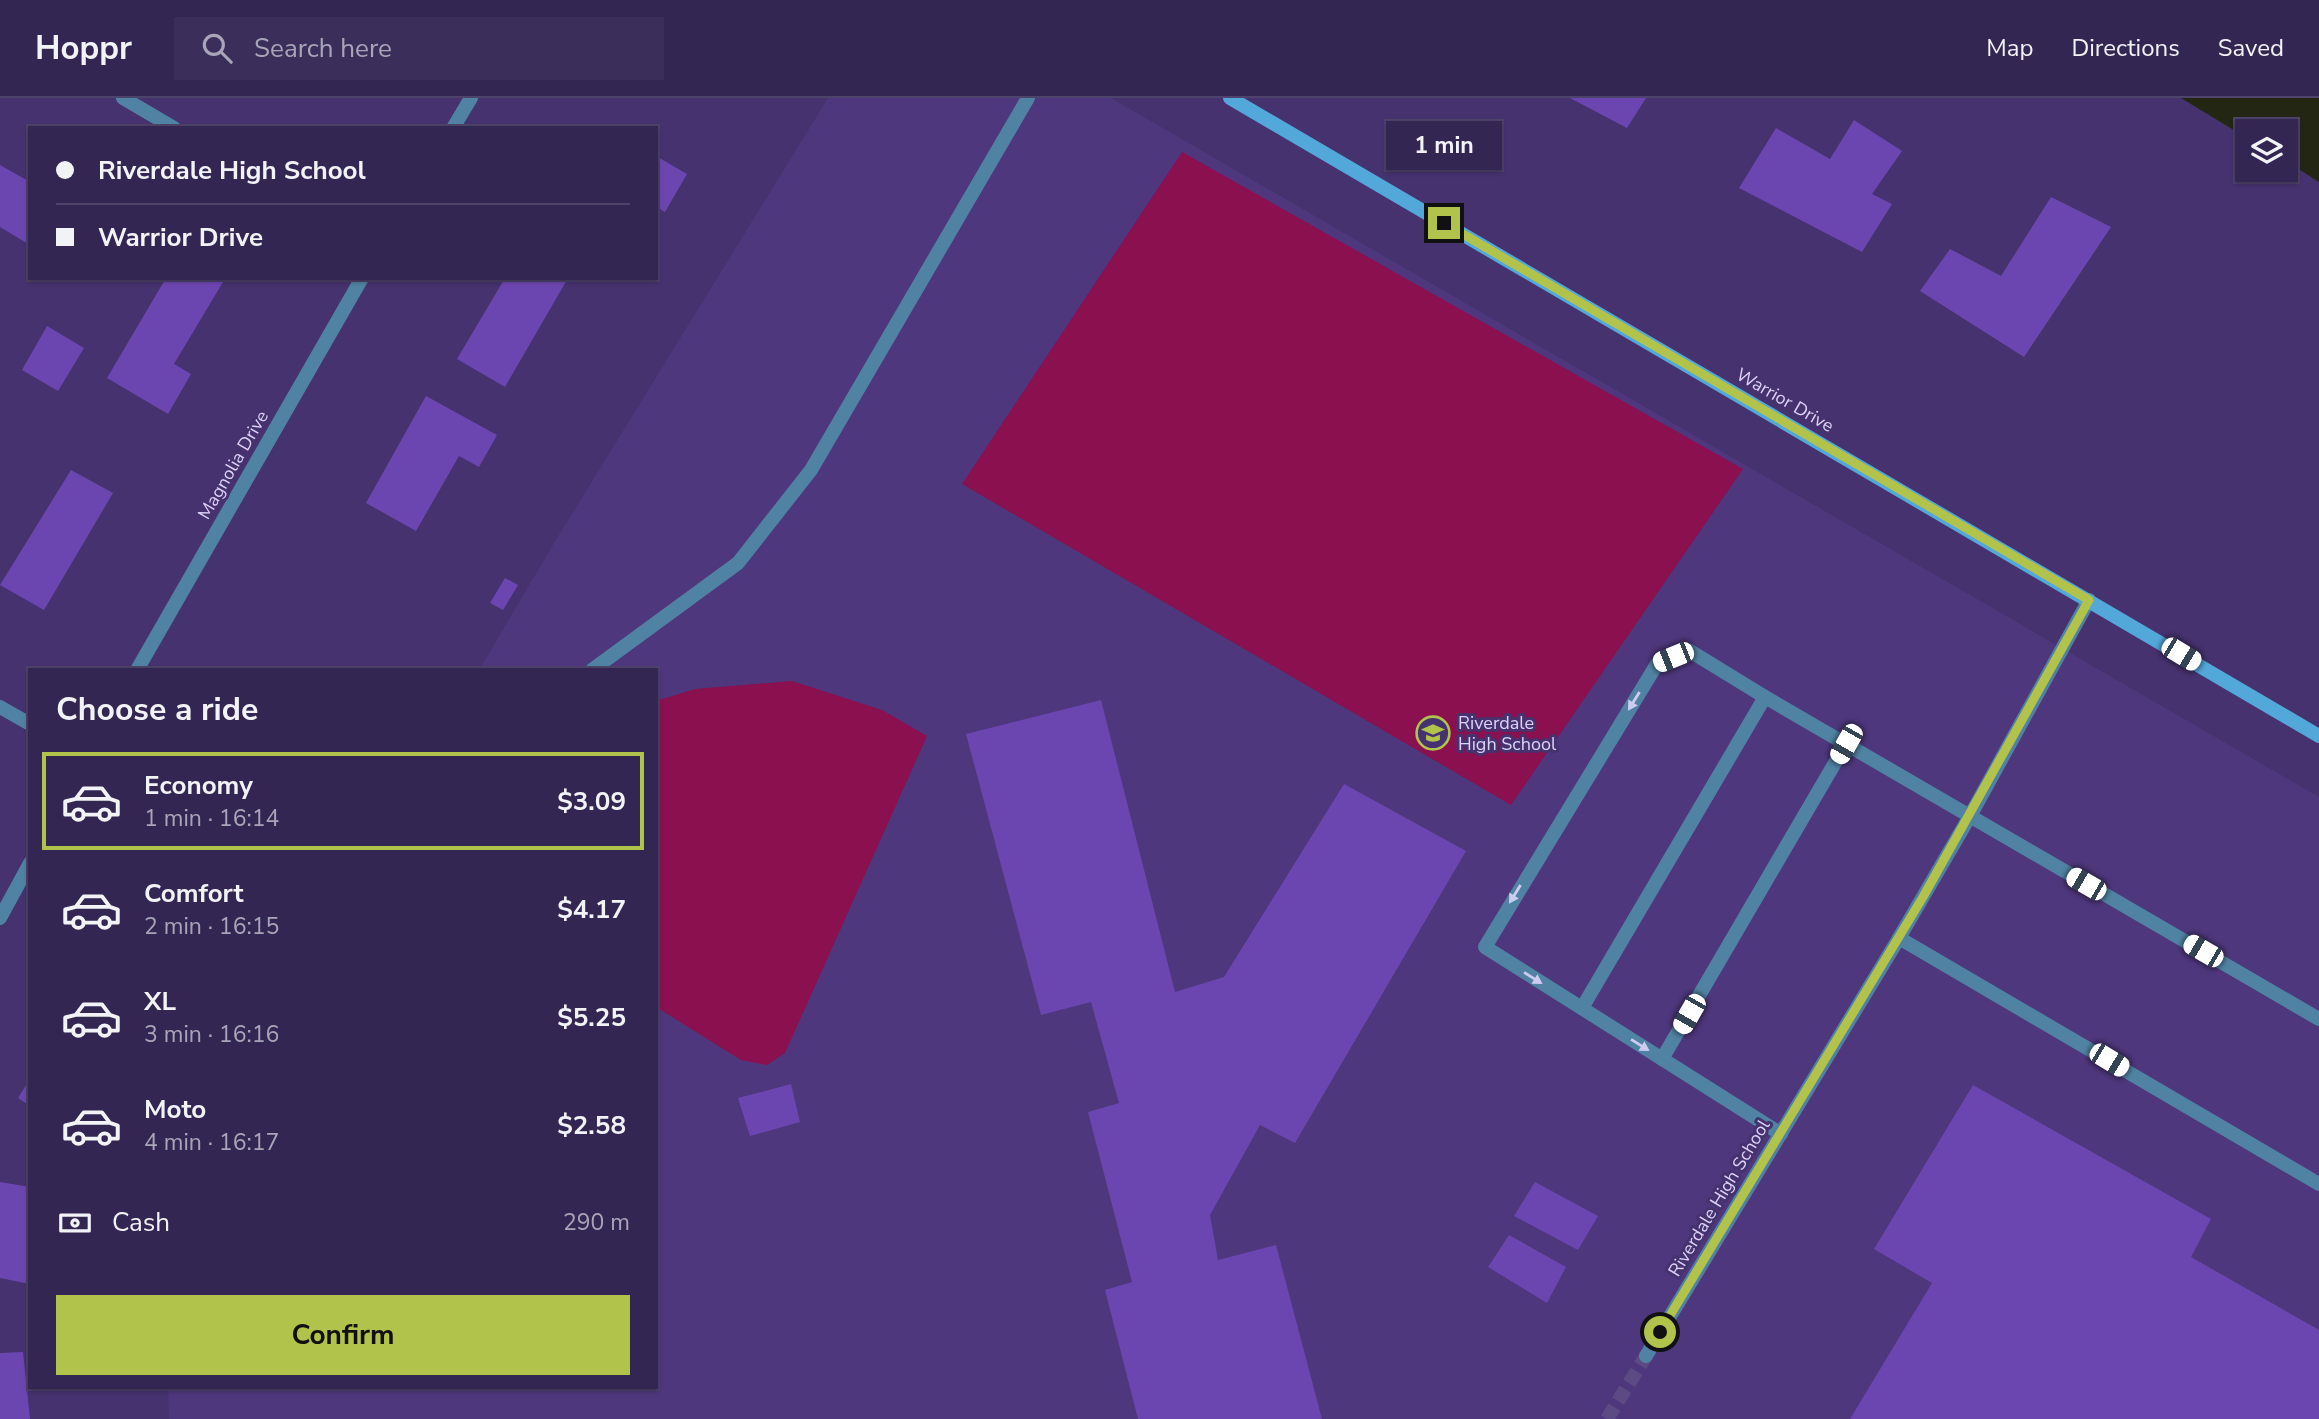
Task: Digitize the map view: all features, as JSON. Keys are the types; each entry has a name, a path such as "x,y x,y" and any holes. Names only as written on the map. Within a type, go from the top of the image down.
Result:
{"street":[{"path":"123,98 171,126"},
{"path":"454,126 471,98"},
{"path":"595,668 738,563 811,470 1028,98"},
{"name":"Warrior Drive","path":"1230,98 2319,736"},
{"name":"Magnolia Drive","path":"138,668 361,280"},
{"name":"Riverdale High School","path":"1646,1356 1970,816 2089,600"},
{"path":"1781,1134 1485,947 1657,664 1690,651 2319,1019"},
{"path":"1582,1008 1765,697"},
{"path":"0,706 28,723"},
{"path":"1662,1059 1846,744"},
{"path":"0,918 28,867"},
{"path":"1899,937 2319,1184"}],"shaded area":[{"name":"Riverdale High School","path":"828,98 1111,98 2319,797 2319,1419 169,1419 168,1389 658,1389 658,668 480,668"},
{"path":"2181,98 2319,98 2319,182 2298,169 2298,119 2235,119 2235,131"},
{"path":"1182,152 1743,469 1511,805 962,484"},
{"path":"792,681 882,710 927,736 785,1053 767,1065 741,1060 658,1008 658,700 695,689"}],"building":[{"path":"1570,98 1646,98 1627,128"},
{"path":"1854,120 1902,151 1872,194 1892,204 1862,252 1739,188 1776,128 1830,159"},
{"path":"658,157 687,174 665,212 658,208"},
{"path":"0,165 28,181 28,244 0,227"},
{"path":"2051,197 2111,227 2024,357 1920,291 1950,249 2001,276"},
{"path":"165,280 223,282 174,364 191,374 168,414 107,378"},
{"path":"504,280 567,280 505,387 457,359"},
{"path":"47,326 84,348 58,391 22,370"},
{"path":"426,396 497,435 479,467 459,456 416,531 366,503"},
{"path":"71,470 113,493 44,610 0,585"},
{"path":"505,578 518,585 503,610 490,603"},
{"path":"1101,700 1175,992 1224,977 1344,784 1466,851 1295,1143 1260,1125 1210,1215 1218,1260 1276,1245 1322,1419 1138,1419 1105,1290 1132,1282 1088,1112 1119,1103 1091,1002 1041,1015 966,734"},
{"path":"28,1082 28,1105 18,1098"},
{"path":"791,1084 800,1122 750,1136 738,1098"},
{"path":"1973,1085 2211,1219 2191,1257 2319,1330 2319,1419 1850,1419 1932,1283 1874,1249"},
{"path":"0,1182 28,1187 28,1284 0,1278"},
{"path":"1535,1182 1598,1216 1578,1250 1514,1216"},
{"path":"1509,1235 1566,1267 1547,1303 1488,1267"},
{"path":"23,1352 30,1419 0,1419 0,1353"}],"tunnel":[{"path":"1607,1419 1646,1356"}],"place":[{"name":"Riverdale High School","path":"1433,733"}],"route":[{"path":"1444,223 2089,600 1923,897 1660,1332"}]}
